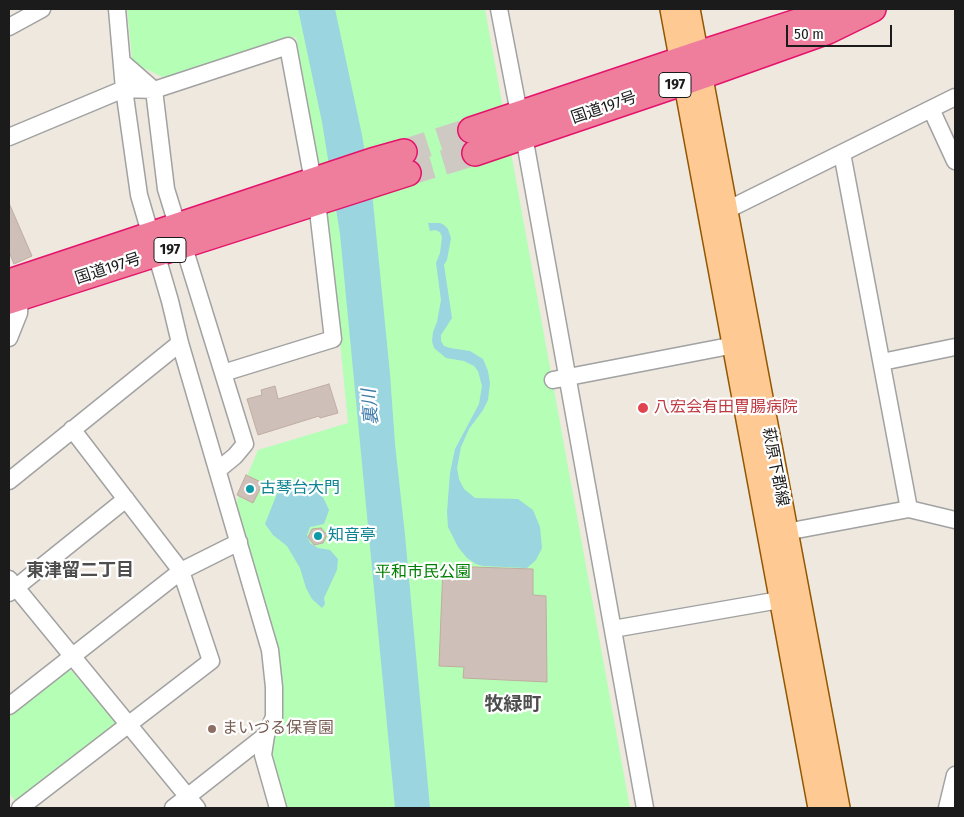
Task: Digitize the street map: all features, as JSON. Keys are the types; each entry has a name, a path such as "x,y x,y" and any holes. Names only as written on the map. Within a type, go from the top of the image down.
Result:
{"highway":[{"name":"国道197号","path":"691,68 834,9"},
{"name":"国道197号","path":"473,142 691,68 828,31 873,9"},
{"name":"国道197号","path":"12,294 153,244 406,162"}],"main road":[{"name":"萩原下郡線","path":"671,9 691,68 727,210 742,343"},
{"name":"萩原下郡線","path":"689,9 691,68 790,598 819,808"},
{"name":"萩原下郡線","path":"790,598 839,808"}],"street":[{"path":"9,27 42,9"},
{"path":"117,9 124,89 139,195 170,301 180,343 270,650 274,687 274,717 266,735 263,755 278,808"},
{"path":"499,9 522,124 560,378 613,629 645,808"},
{"path":"9,137 124,89 154,90 288,46 322,189 333,339 223,372"},
{"path":"122,62 154,90 166,189 245,444 235,456 218,470"},
{"path":"727,210 955,97"},
{"path":"931,109 955,162"},
{"path":"842,153 909,509"},
{"path":"9,338 19,313 12,294"},
{"path":"9,480 180,343"},
{"path":"560,378 742,343"},
{"path":"882,362 955,348"},
{"path":"20,808 211,661 181,570 72,429"},
{"path":"126,499 11,587 72,656 192,802"},
{"path":"778,533 909,509 955,520"},
{"path":"9,706 181,570 239,542"},
{"path":"613,629 790,598"},
{"path":"173,808 192,802 266,735"},
{"path":"947,808 955,775"},
{"path":"9,803 13,808"}],"green space":[{"name":"平和市民公園","path":"127,9 485,9 630,808 284,808 272,763 274,733 280,716 235,505 258,450 348,423 329,227 296,37 167,79 139,66 132,58"},
{"path":"65,670 72,671 116,723 115,730 16,802 9,793 9,714"}],"water":[{"name":"裏川","path":"298,9 335,9 362,135 373,202 430,808 395,808 340,234 322,122"},
{"path":"428,223 444,225 448,229 451,238 447,260 444,265 452,318 441,335 441,341 444,346 470,351 483,359 490,383 488,400 469,429 461,447 457,468 459,479 464,489 475,498 518,499 533,510 540,527 542,548 536,560 527,568 476,564 467,558 458,547 448,527 447,512 450,473 455,449 479,404 482,386 478,371 474,366 464,361 446,358 434,348 432,341 433,332 441,300 436,263 440,253 442,237 440,232 430,231"},
{"path":"302,482 314,485 322,495 329,510 324,524 310,527 307,535 310,543 318,548 330,550 338,559 337,570 324,598 325,604 322,608 312,599 306,588 300,568 287,546 273,535 265,524 280,486"}],"building":[{"path":"9,203 32,256 14,264 9,252"},
{"path":"329,384 338,413 320,418 319,416 258,435 247,399 262,395 261,390 275,386 278,399"},
{"name":"古琴台大門","path":"246,475 263,483 253,503 237,495"},
{"name":"知音亭","path":"321,528 327,535 323,543 314,545 308,537 312,529"},
{"path":"443,566 533,569 533,595 546,596 547,682 463,678 464,667 439,666"}],"tunnel":[{"path":"404,152 471,130"},
{"path":"408,173 475,153"}],"place":[{"name":"八宏会有田胃腸病院","path":"643,408"},
{"name":"古琴台大門","path":"250,489"},
{"name":"知音亭","path":"318,536"},
{"name":"まいづる保育園","path":"212,729"}],"district":[{"name":"東津留二丁目","path":"80,571"},
{"name":"牧緑町","path":"513,705"}]}
